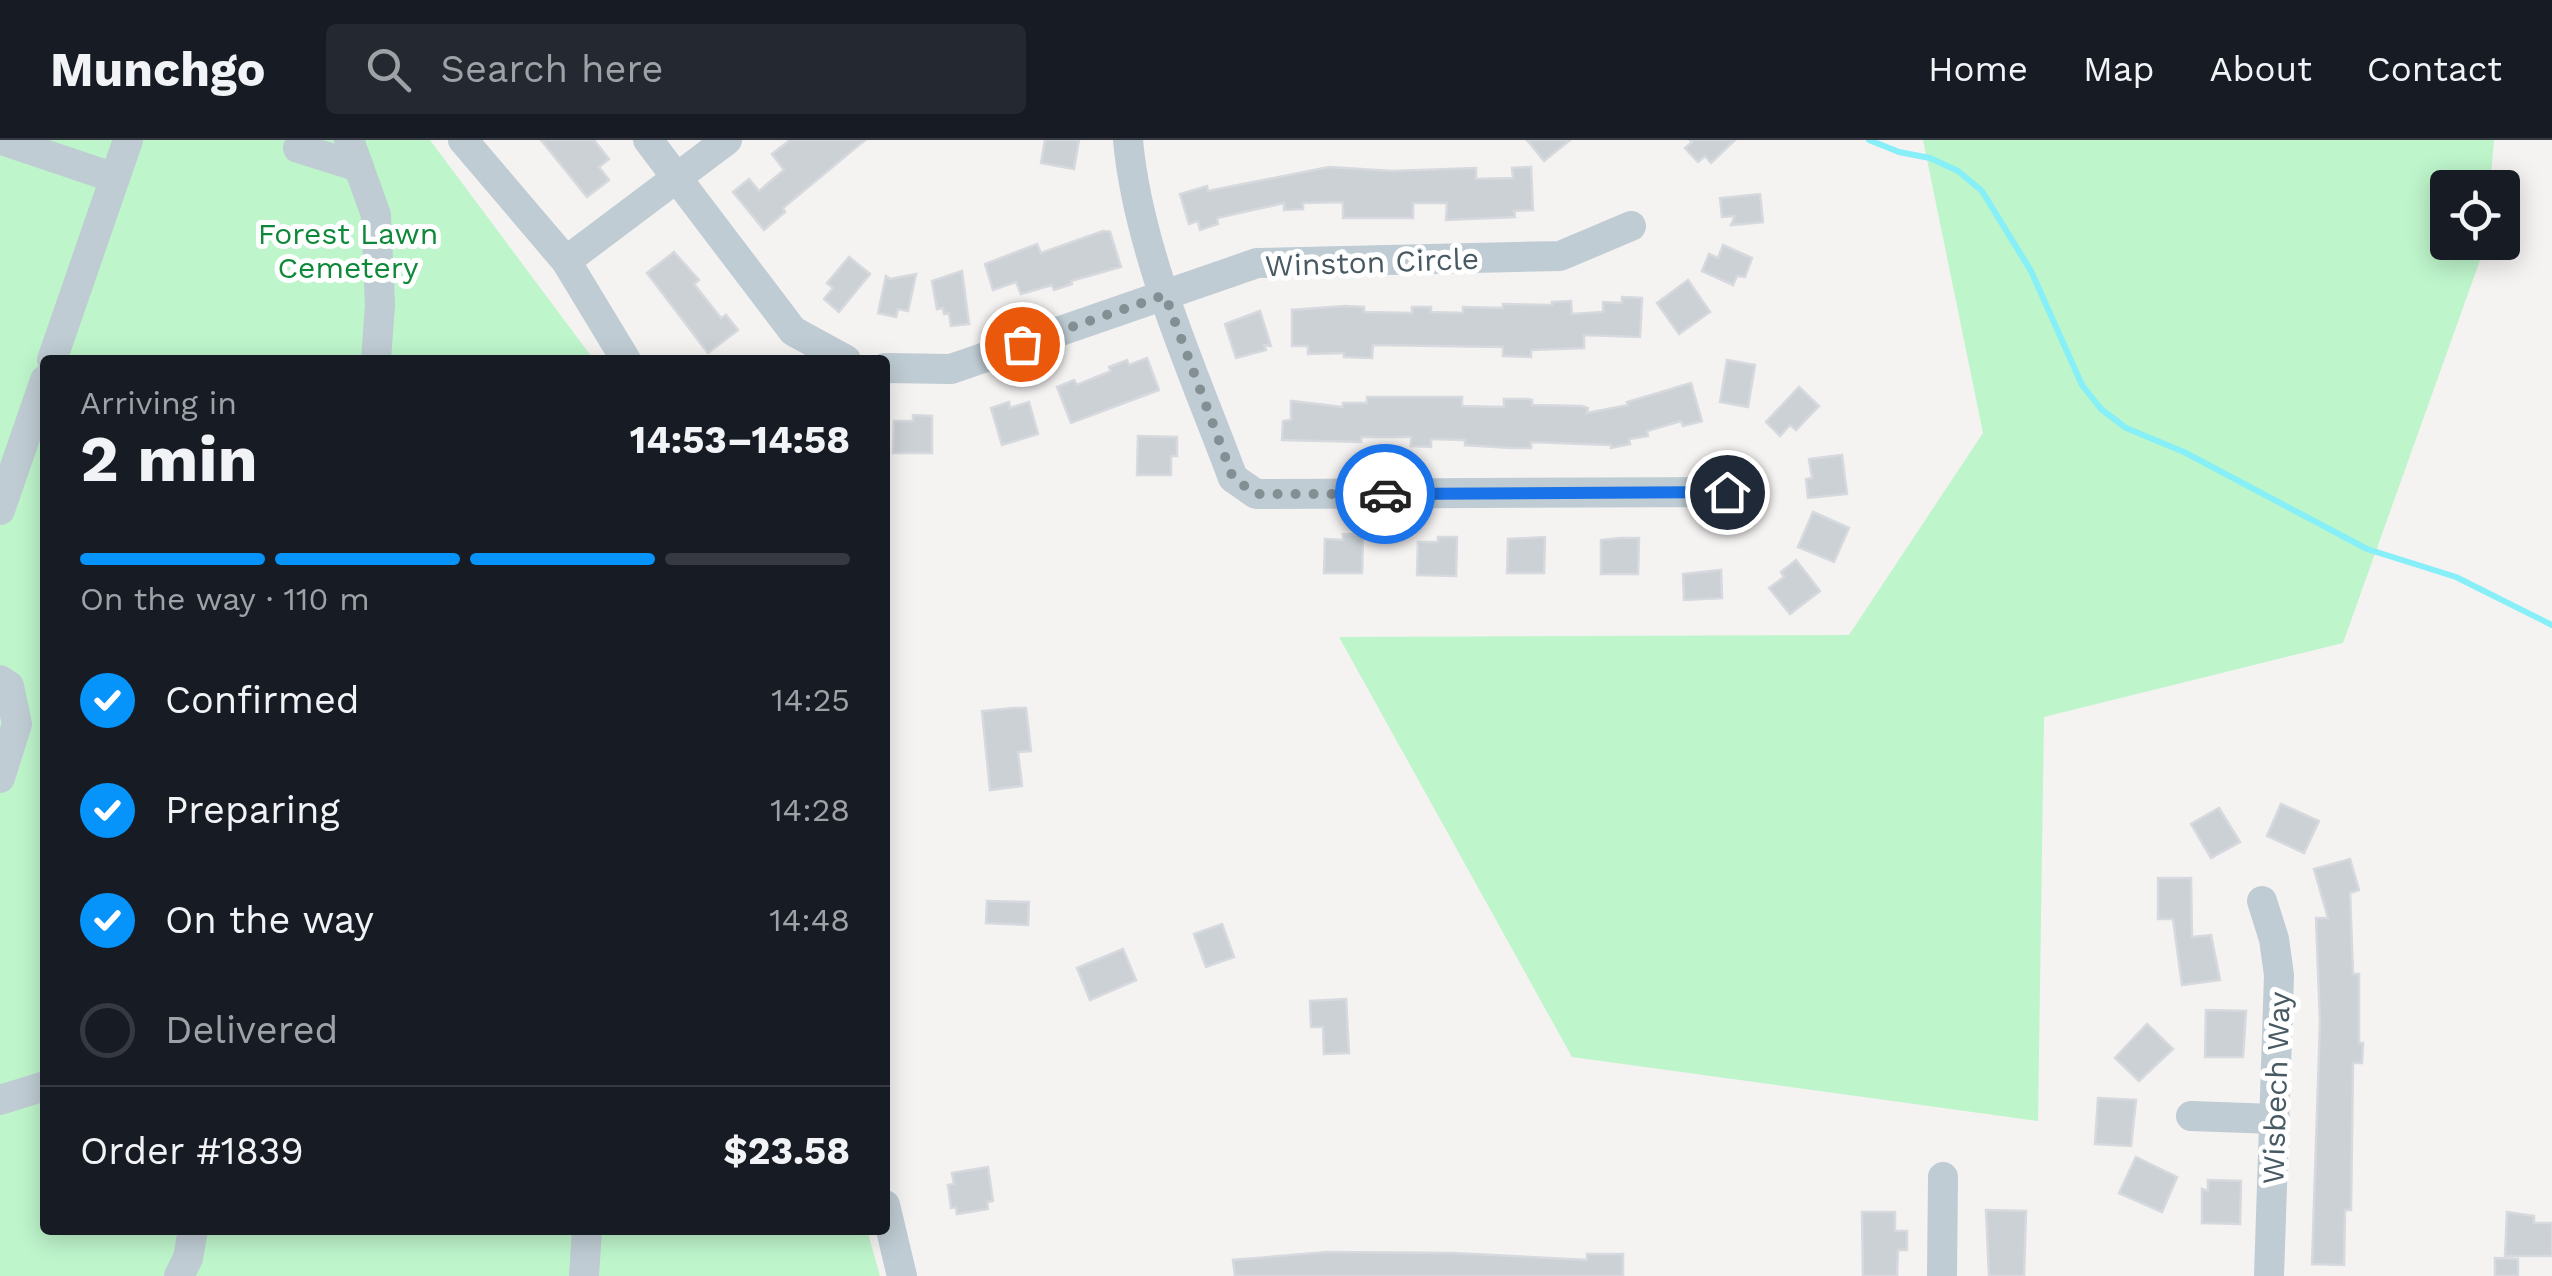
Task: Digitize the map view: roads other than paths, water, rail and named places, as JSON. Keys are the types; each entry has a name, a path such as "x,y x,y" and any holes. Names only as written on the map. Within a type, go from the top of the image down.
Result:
{"street":[{"path":"2,140 115,178"},
{"path":"54,355 128,140"},
{"path":"463,140 566,261 623,355"},
{"path":"648,140 793,331 837,355"},
{"path":"566,261 728,140"},
{"path":"1128,140 1131,175 1165,295 1233,478 1256,494 1727,492"},
{"path":"293,143 354,154 376,214 380,305 376,355"},
{"name":"Winston Circle","path":"890,368 950,370 1256,263 1560,256 1631,226"},
{"path":"0,510 40,394"},
{"path":"0,680 9,686 16,724 0,778"},
{"name":"Wisbech Way","path":"2262,901 2274,939 2279,975 2269,1276"},
{"path":"0,1100 40,1088"},
{"path":"2191,1116 2275,1120"},
{"path":"1942,1178 1942,1276"},
{"path":"890,1226 902,1276"},
{"path":"179,1276 188,1258 191,1235"},
{"path":"584,1276 586,1235"}],"waterway":[{"path":"1869,140 1899,152 1930,158 1958,171 1982,191 2031,271 2082,385 2101,409 2126,428 2184,452 2367,549 2456,577 2552,625"}],"park label":[{"name":"Forest Lawn Cemetery","path":"348,250"}]}
